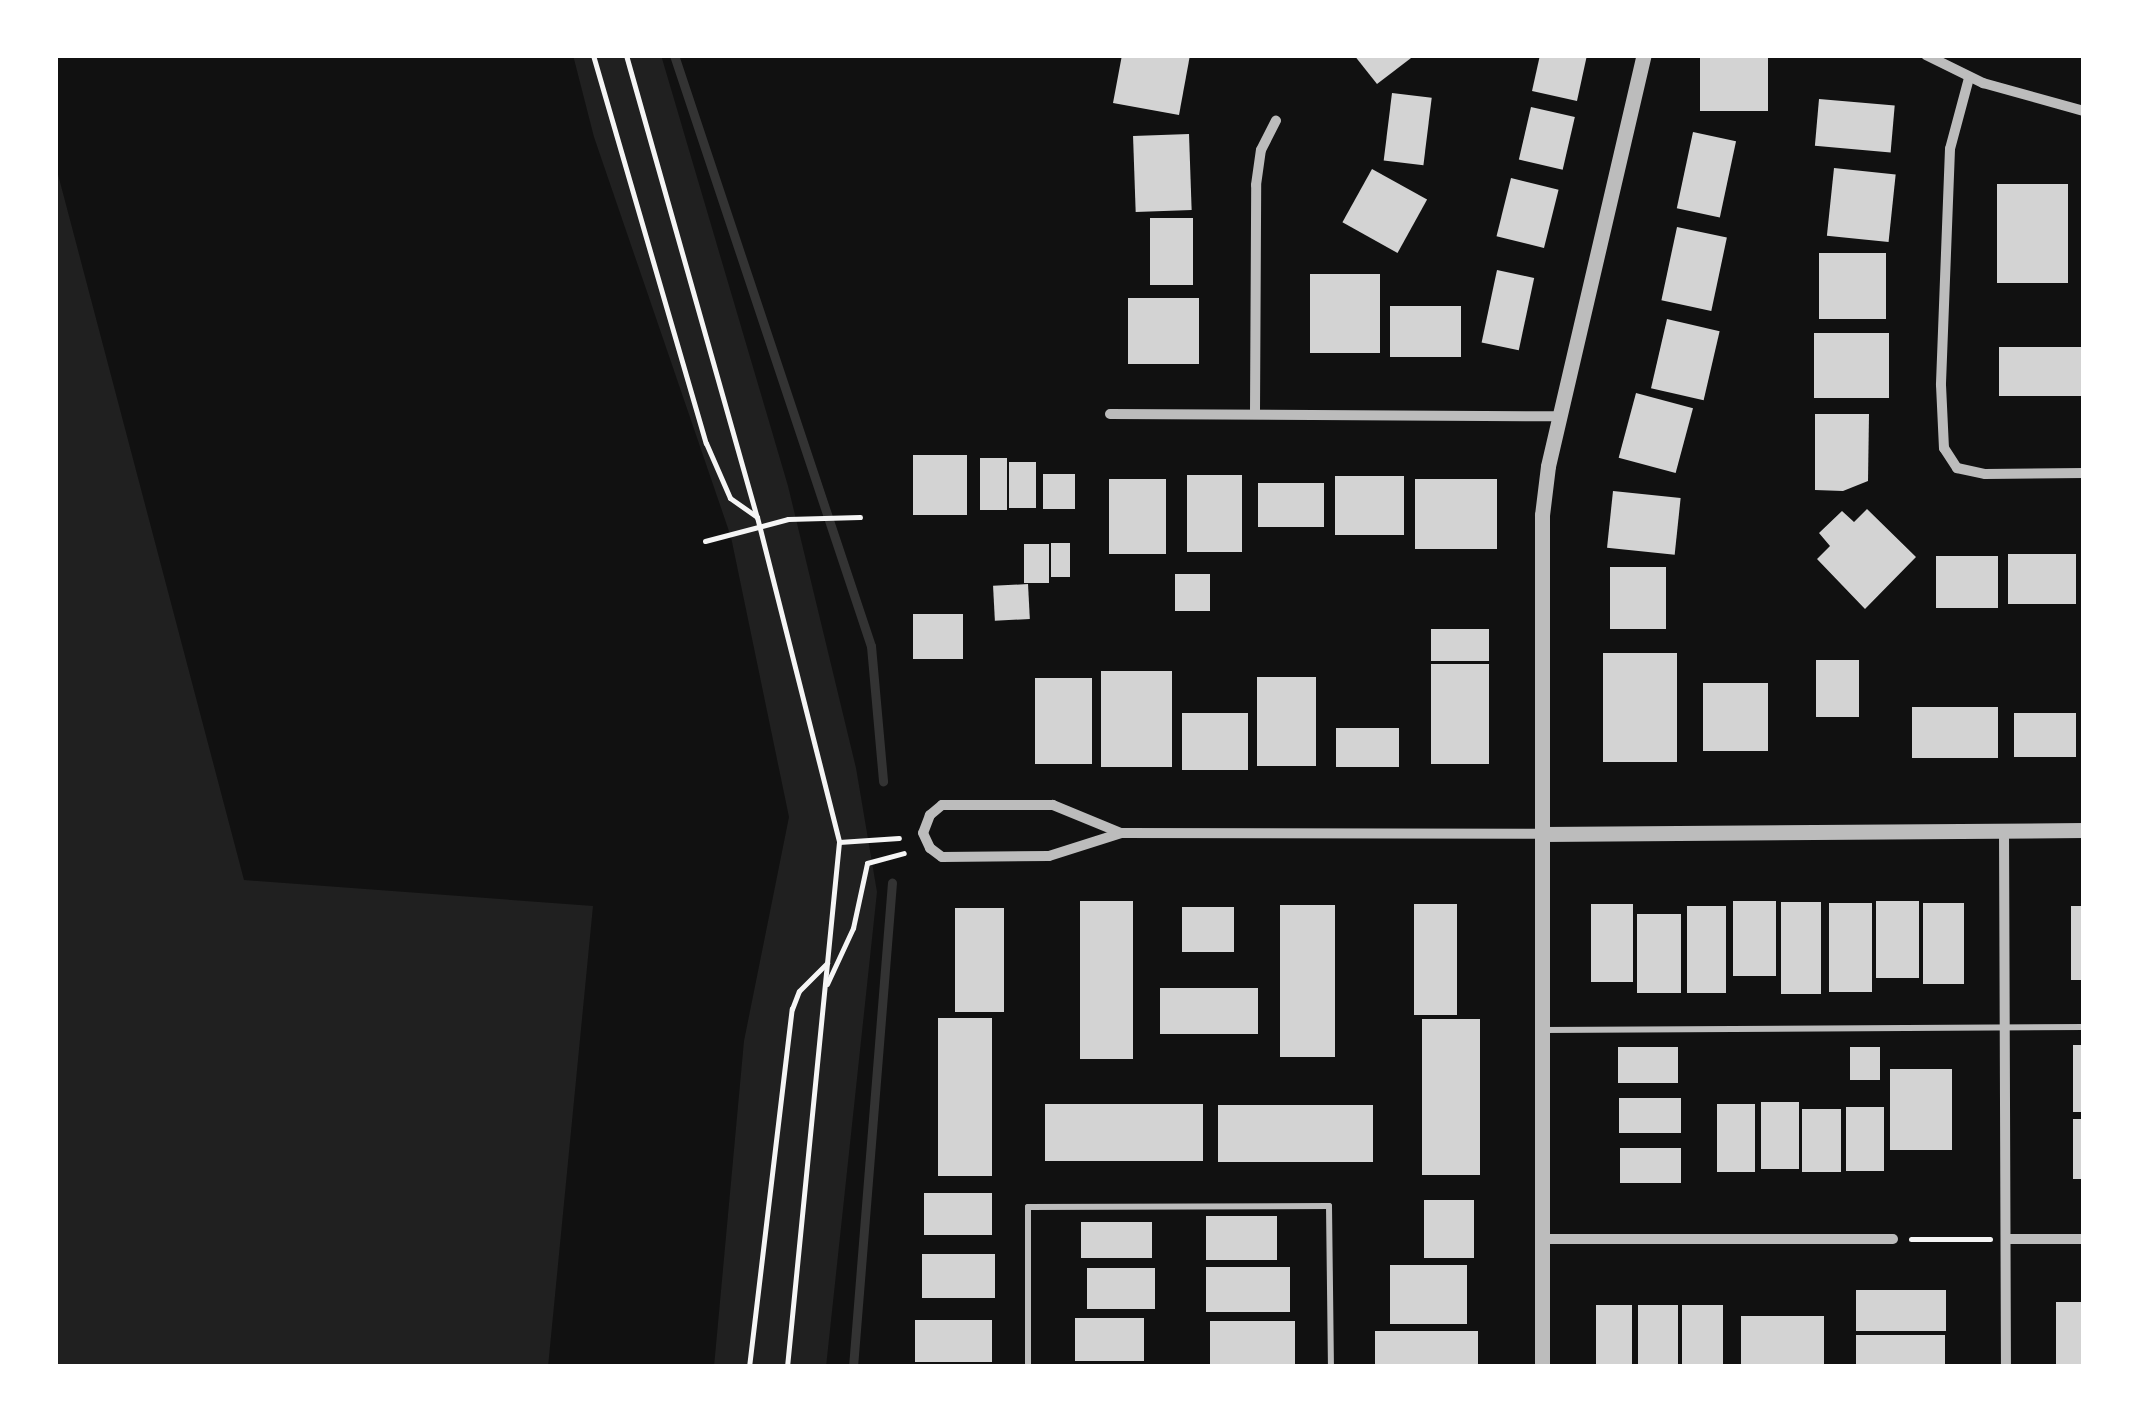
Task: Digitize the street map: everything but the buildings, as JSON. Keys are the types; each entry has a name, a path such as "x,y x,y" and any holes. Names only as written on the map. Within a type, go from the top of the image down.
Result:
{"street":[{"path":"1542,1367 1540,557 1548,466 1644,55"},
{"path":"1926,55 1969,78 2051,106 2084,111"},
{"path":"1969,78 1950,149 1941,386 1944,448 1957,468 1985,474 2084,473"},
{"path":"1255,413 1256,185 1261,150 1276,122"},
{"path":"1110,414 1560,416"},
{"path":"1122,832 1053,805 942,806 930,815 923,832 930,848 942,857 1049,856 1122,832 2084,830"},
{"path":"2004,830 2006,1367"},
{"path":"1542,1240 1892,1239"},
{"path":"2006,1239 2084,1239"}],"lane":[{"path":"1542,1030 2084,1027"},
{"path":"1028,1367 1028,1207 1330,1206 1331,1367"}],"path":[{"path":"592,55 706,443 730,498 757,516"},
{"path":"626,55 757,516 839,842 787,1367"},
{"path":"705,542 759,527 819,518 860,517"},
{"path":"839,842 899,838"},
{"path":"826,987 852,928 867,864 904,853"},
{"path":"749,1367 792,1009 799,991 828,963"},
{"path":"1892,1239 2006,1239"}],"shaded area":[{"path":"573,55 661,55 788,486 856,768 877,892 826,1367 714,1367 744,1041 789,817 731,537 594,137"},
{"path":"55,163 244,880 593,906 548,1367 55,1367"}],"waterway":[{"path":"674,55 871,646 883,781"},
{"path":"853,1367 892,883"}]}
